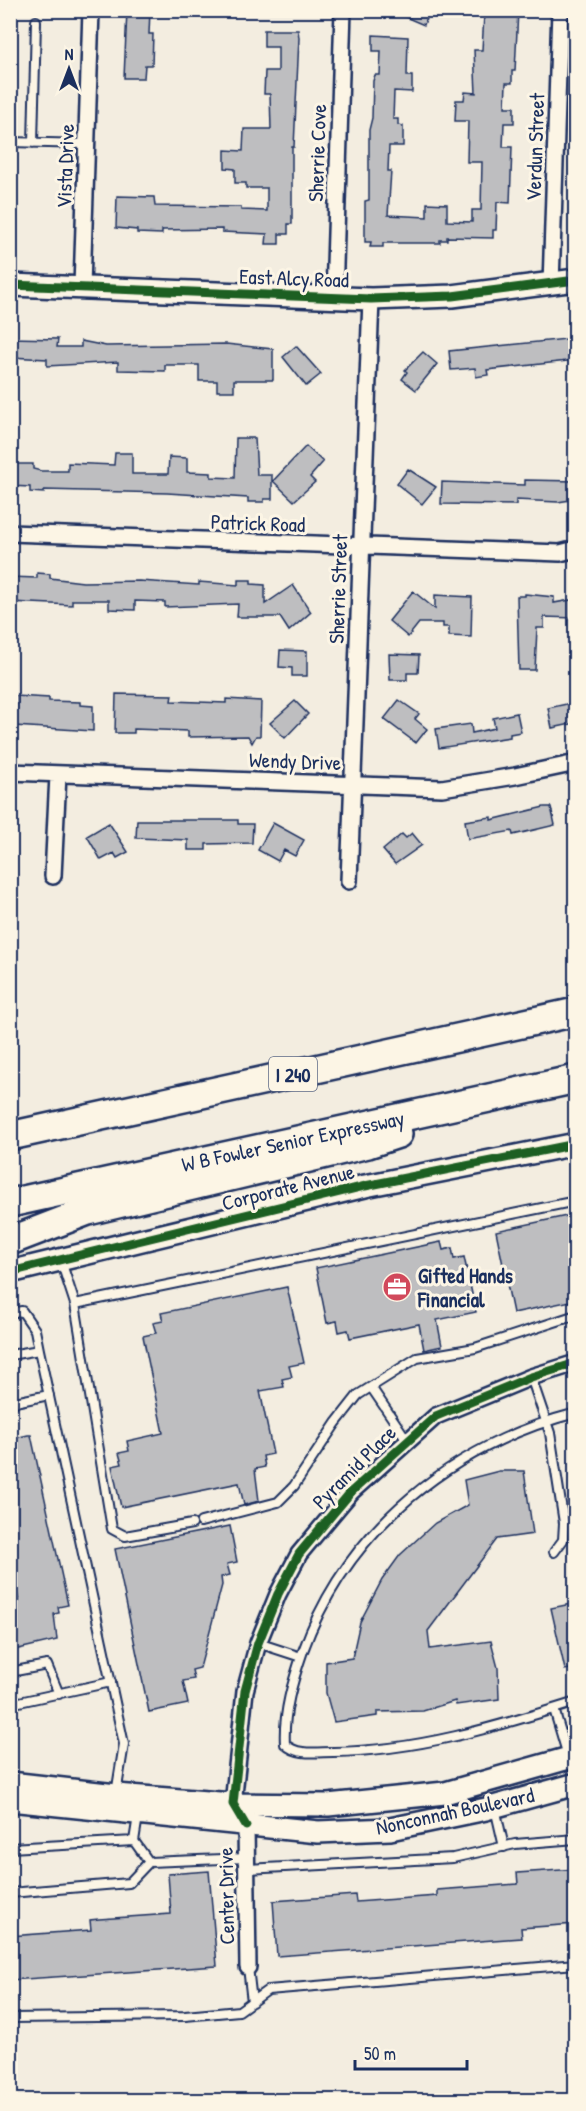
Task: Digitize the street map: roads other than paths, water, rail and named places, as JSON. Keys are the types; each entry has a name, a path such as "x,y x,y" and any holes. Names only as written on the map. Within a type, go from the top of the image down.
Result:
{"highway":[{"name":"I 240","path":"10,1136 576,1012"},
{"name":"W B Fowler Senior Expressway","path":"10,1203 576,1079"},
{"path":"10,1241 88,1211 368,1144 536,1088"}],"street":[{"name":"Vista Drive","path":"82,287 91,10"},
{"name":"Sherrie Cove","path":"333,297 343,10"},
{"name":"Verdun Street","path":"551,285 560,10"},
{"name":"East Alcy Road","path":"10,285 371,299 452,296 576,280"},
{"name":"Sherrie Street","path":"349,881 371,299"},
{"name":"Patrick Road","path":"10,533 361,548 560,553 576,549"},
{"name":"Wendy Drive","path":"10,772 442,788 576,763"},
{"path":"53,876 58,775"},
{"name":"Corporate Avenue","path":"10,1272 365,1186 576,1144"},
{"name":"Pyramid Place","path":"233,1804 245,1691 258,1643 278,1594 299,1554 351,1492 406,1440 436,1416 531,1377 576,1363"},
{"name":"Nonconnah Boulevard","path":"10,1783 116,1795 233,1804 328,1805 445,1793 572,1757"},
{"name":"Nonconnah Boulevard","path":"10,1800 318,1832 390,1829 494,1807 576,1784"},
{"path":"233,1804 246,1826"},
{"name":"Center Drive","path":"246,1826 248,1967"}],"lane":[{"path":"33,143 36,21"},
{"path":"10,142 86,144"},
{"path":"75,1304 576,1201"},
{"path":"61,1260 75,1304 112,1529 125,1536 196,1523 278,1502 294,1486 343,1413 358,1395 417,1358 475,1348 576,1315"},
{"path":"10,1313 22,1311 35,1330 124,1744 116,1795"},
{"path":"10,1355 39,1350"},
{"path":"531,1377 546,1420 564,1523 563,1540 554,1552"},
{"path":"371,1387 406,1440"},
{"path":"10,1403 49,1395"},
{"path":"576,1413 546,1420 484,1445 430,1480 383,1522 348,1563 314,1621 292,1681 284,1735 285,1744 291,1750 303,1752 369,1751 435,1742 576,1702"},
{"path":"258,1643 301,1657"},
{"path":"10,1672 47,1665 59,1694"},
{"path":"10,1704 111,1682"},
{"path":"554,1709 572,1757"},
{"path":"494,1807 504,1847"},
{"path":"138,1814 134,1841 149,1863"},
{"path":"10,1893 129,1883 149,1863 453,1858 504,1847 576,1839"},
{"path":"10,1848 134,1841"},
{"path":"10,2018 185,2016 239,2011 268,1990 576,1964"},
{"path":"248,1967 252,2002"}],"place":[{"name":"Gifted Hands Financial","path":"397,1287"}]}
